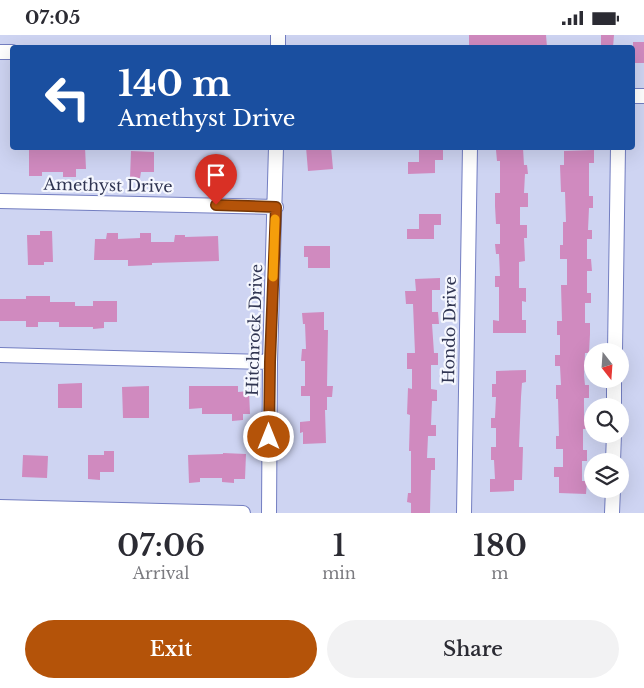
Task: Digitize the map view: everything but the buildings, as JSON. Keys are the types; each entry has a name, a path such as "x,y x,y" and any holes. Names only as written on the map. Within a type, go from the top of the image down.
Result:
{"street":[{"name":"Hitchrock Drive","path":"269,513 270,362 276,207 276,150"},
{"name":"Hondo Drive","path":"464,513 470,150"},
{"path":"615,343 618,150"},
{"name":"Amethyst Drive","path":"0,201 276,207"},
{"path":"0,355 270,362"},
{"path":"612,513 613,498"},
{"path":"0,507 243,513"}],"slow traffic":[{"path":"273,277 275,219"}],"route":[{"path":"216,205 276,207 269,437"}]}
